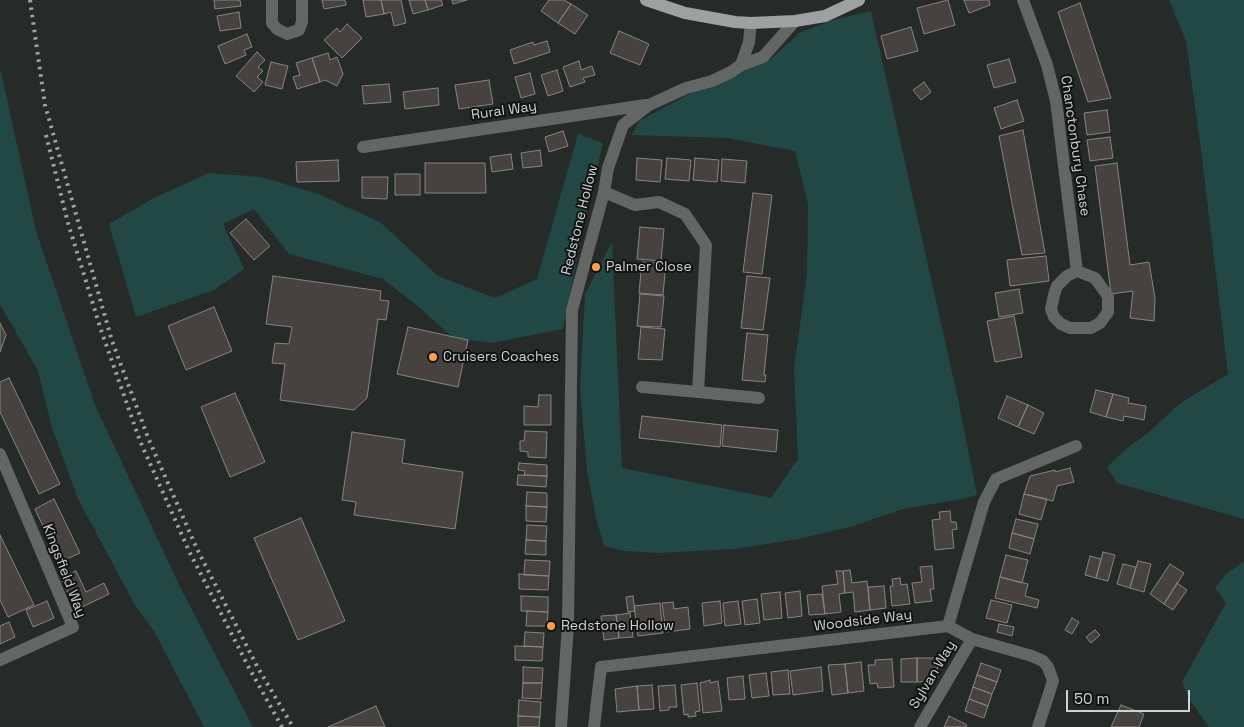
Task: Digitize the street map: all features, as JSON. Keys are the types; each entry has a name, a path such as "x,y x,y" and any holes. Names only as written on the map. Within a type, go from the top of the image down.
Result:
{"main road":[{"path":"646,0 685,13 751,23 796,21 825,16 858,0"}],"street":[{"path":"272,0 272,23 277,29 287,34 299,30 302,22 302,0"},
{"name":"Chanctonbury Chase","path":"1022,0 1047,64 1056,101 1077,271"},
{"name":"Redstone Hollow","path":"561,727 568,625 572,310 604,192 608,168 623,125 649,105 686,88 712,81 731,72 741,64 763,57 796,21"},
{"path":"741,64 749,42 751,23"},
{"name":"Rural Way","path":"363,148 649,105"},
{"path":"604,192 635,205 659,202 685,214 706,245 698,392"},
{"path":"1077,271 1095,278 1108,296 1108,312 1100,323 1091,328 1070,328 1061,324 1054,318 1051,309 1057,286 1067,276 1077,271"},
{"path":"642,387 759,398"},
{"path":"948,626 984,502 996,479 1076,446"},
{"name":"Kingsfield Way","path":"0,454 73,627 0,660"},
{"name":"Sylvan Way","path":"948,626 972,639 1032,656 1043,661 1048,666 1053,681 1038,727"},
{"name":"Woodside Way","path":"594,727 601,666 948,626"},
{"name":"Sylvan Way","path":"920,727 972,639"}],"shaded area":[{"path":"1169,0 1244,0 1244,519 1117,483 1107,467 1179,404 1228,374 1186,41"},
{"path":"871,11 958,399 977,495 903,509 850,527 798,539 735,549 657,553 625,551 604,546 596,518 587,470 580,389 585,294 612,242 622,468 771,498 798,459 794,368 807,274 808,204 795,151 727,138 632,135 639,121 704,86 772,58 799,33 833,20"},
{"path":"0,68 36,231 95,405 180,587 253,727 204,727 154,631 136,607 78,499 52,428 38,371 0,304"},
{"path":"578,134 603,143 585,219 563,329 492,343 453,338 420,308 383,279 289,254 254,209 223,224 244,269 214,290 136,317 109,224 152,199 209,173 261,177 318,194 380,222 438,276 495,298 537,279"},
{"path":"1244,561 1244,727 1209,727 1189,699 1182,682 1226,603 1215,588 1225,575"}],"building":[{"path":"214,0 240,0 241,6 215,9"},
{"path":"322,0 345,0 346,5 324,9"},
{"path":"363,0 381,0 384,14 366,17"},
{"path":"381,0 401,0 406,23 394,26 391,12 384,14"},
{"path":"409,0 425,0 428,10 413,14"},
{"path":"425,0 441,0 443,5 428,10"},
{"path":"452,0 467,0 453,4"},
{"path":"549,0 564,0 571,4 558,23 541,11"},
{"path":"948,0 955,25 924,34 917,8"},
{"path":"964,0 989,0 990,5 969,13"},
{"path":"1080,3 1111,98 1088,102 1058,12"},
{"path":"571,4 588,15 575,34 558,23"},
{"path":"239,12 241,28 220,31 217,16"},
{"path":"347,24 362,38 342,58 324,40 337,28 340,32"},
{"path":"911,27 918,51 887,59 881,36"},
{"path":"619,31 649,44 640,65 610,53"},
{"path":"247,34 252,47 244,50 246,55 225,64 218,46"},
{"path":"547,41 550,52 514,64 510,50 533,42 534,45"},
{"path":"257,52 265,60 258,67 263,71 257,77 263,82 254,92 236,76"},
{"path":"328,53 330,60 337,57 343,74 337,86 325,80 320,82 312,58"},
{"path":"312,58 320,82 297,89 293,77 300,75 296,63"},
{"path":"1009,59 1016,82 994,88 987,65"},
{"path":"579,61 581,70 592,66 595,75 583,78 585,82 570,87 563,67"},
{"path":"271,62 288,66 282,89 265,85"},
{"path":"557,70 563,91 548,96 541,75"},
{"path":"530,73 535,94 521,98 515,77"},
{"path":"489,80 493,104 459,109 455,85"},
{"path":"924,82 931,92 921,100 913,90"},
{"path":"389,84 391,102 364,104 362,86"},
{"path":"438,88 439,105 405,109 403,92"},
{"path":"1017,100 1024,121 1001,129 994,108"},
{"path":"1107,110 1110,132 1087,135 1084,113"},
{"path":"1023,130 1045,253 1022,255 999,136"},
{"path":"563,131 568,146 549,152 545,137"},
{"path":"1110,137 1113,158 1090,161 1087,140"},
{"path":"540,150 542,166 523,168 521,153"},
{"path":"511,154 513,169 492,172 490,157"},
{"path":"637,158 662,160 660,182 636,180"},
{"path":"667,158 691,160 689,181 665,179"},
{"path":"695,158 719,160 717,182 693,180"},
{"path":"722,159 747,161 745,183 721,181"},
{"path":"338,160 339,181 297,182 296,162"},
{"path":"425,163 485,163 486,193 425,193"},
{"path":"1117,163 1130,265 1149,262 1155,298 1154,321 1130,318 1133,291 1111,294 1095,166"},
{"path":"395,174 420,174 420,195 395,195"},
{"path":"362,177 388,177 387,199 362,198"},
{"path":"753,193 772,195 762,274 743,272"},
{"path":"246,219 270,246 254,260 230,233"},
{"path":"640,227 664,229 661,261 637,259"},
{"path":"1046,256 1049,281 1010,286 1007,260"},
{"path":"642,262 666,263 663,295 639,293"},
{"path":"273,276 381,291 380,300 389,301 386,320 378,319 367,398 354,410 280,400 285,364 272,363 275,343 289,344 292,327 266,324"},
{"path":"747,276 770,278 763,330 741,328"},
{"path":"1019,289 1023,313 999,317 995,293"},
{"path":"640,294 664,296 661,327 637,326"},
{"path":"214,307 232,351 186,370 168,326"},
{"path":"1014,316 1022,357 995,362 987,321"},
{"path":"0,323 6,335 0,352"},
{"name":"Cruisers Coaches","path":"408,327 468,340 458,387 397,374"},
{"path":"641,327 665,329 662,360 638,359"},
{"path":"747,333 768,335 765,382 742,380"},
{"path":"9,378 60,484 39,494 0,412 0,382"},
{"path":"1096,390 1113,394 1106,417 1090,412"},
{"path":"235,393 265,462 230,477 201,407"},
{"path":"1113,394 1129,398 1128,403 1146,406 1144,420 1124,416 1123,421 1106,417"},
{"path":"539,395 551,395 551,425 524,425 524,406 538,407"},
{"path":"1007,396 1028,405 1018,427 998,418"},
{"path":"1028,405 1044,413 1034,434 1018,427"},
{"path":"642,416 722,425 720,447 639,438"},
{"path":"724,425 778,430 776,452 722,446"},
{"path":"525,431 547,432 546,458 528,457 528,452 520,451 520,441 524,441"},
{"path":"352,432 405,440 402,463 463,472 455,529 354,515 356,502 342,500"},
{"path":"519,463 547,465 547,476 524,475 525,471 518,470"},
{"path":"1070,468 1074,482 1057,486 1053,501 1024,494 1030,476"},
{"path":"518,475 547,476 546,487 517,485"},
{"path":"527,492 547,493 547,507 526,506"},
{"path":"1024,494 1047,499 1041,520 1019,514"},
{"path":"54,499 80,553 60,562 35,509"},
{"path":"526,506 547,507 546,522 526,521"},
{"path":"950,511 951,522 956,522 957,529 952,530 954,548 935,550 932,520 940,519 939,512"},
{"path":"301,518 345,621 298,640 254,538"},
{"path":"1016,519 1038,524 1034,539 1012,533"},
{"path":"527,525 547,526 546,541 526,540"},
{"path":"1012,533 1034,539 1030,554 1009,548"},
{"path":"0,535 34,605 8,617 0,600"},
{"path":"526,540 546,541 546,555 525,554"},
{"path":"1103,552 1115,555 1108,581 1096,578"},
{"path":"1006,555 1028,560 1022,583 1000,577"},
{"path":"1090,556 1101,559 1096,578 1085,575"},
{"path":"525,560 550,561 549,576 524,575"},
{"path":"1138,561 1151,564 1144,592 1130,588"},
{"path":"1123,564 1136,567 1130,588 1117,584"},
{"path":"1170,564 1184,573 1164,604 1150,594"},
{"path":"932,566 934,589 930,589 932,601 915,603 912,583 922,582 920,567"},
{"path":"850,570 852,583 867,581 870,610 855,612 853,592 845,593 843,571"},
{"path":"76,571 86,592 104,583 109,594 76,610 61,578"},
{"path":"836,571 843,571 845,593 839,594 841,612 825,614 822,586 838,584"},
{"path":"519,574 549,576 548,590 519,589"},
{"path":"1000,577 1028,584 1025,596 1039,600 1037,608 995,598"},
{"path":"900,578 901,585 907,584 910,604 892,606 890,586 893,586 892,579"},
{"path":"1177,583 1187,590 1173,610 1164,604"},
{"path":"884,586 886,608 870,610 868,587"},
{"path":"800,591 802,616 788,618 785,593"},
{"path":"780,592 782,618 764,620 761,594"},
{"path":"822,594 825,614 809,615 807,595"},
{"path":"521,596 548,597 548,612 521,611"},
{"path":"633,596 635,611 628,612 626,597"},
{"path":"757,599 760,623 745,625 742,601"},
{"path":"991,600 1012,605 1007,623 986,618"},
{"path":"47,601 54,618 33,627 26,610"},
{"path":"720,601 722,623 704,626 702,603"},
{"path":"738,601 741,624 725,626 723,603"},
{"path":"673,602 674,609 688,607 690,629 666,632 662,603"},
{"path":"660,603 663,633 638,636 634,606"},
{"path":"527,611 548,612 547,626 526,626"},
{"path":"630,613 633,637 619,638 616,615"},
{"path":"616,615 619,638 604,640 601,616"},
{"path":"1072,618 1079,622 1072,634 1065,630"},
{"path":"9,622 15,637 0,644 0,626"},
{"path":"999,624 1014,627 1012,636 997,632"},
{"path":"1095,630 1100,635 1091,643 1086,637"},
{"path":"525,632 544,633 543,647 524,646"},
{"path":"515,646 543,647 542,661 515,660"},
{"path":"917,658 937,658 938,678 932,678 932,681 917,682"},
{"path":"917,658 917,682 901,682 901,659"},
{"path":"892,659 894,687 878,688 877,683 870,684 868,665 875,665 875,660"},
{"path":"861,662 864,691 848,693 845,664"},
{"path":"981,663 1001,670 997,682 977,675"},
{"path":"845,664 848,693 832,695 828,665"},
{"path":"523,667 543,668 542,683 523,683"},
{"path":"821,667 823,691 793,695 790,671"},
{"path":"788,670 790,694 773,695 771,672"},
{"path":"766,673 769,696 752,698 749,675"},
{"path":"977,675 997,682 992,694 973,687"},
{"path":"743,676 745,699 729,700 727,678"},
{"path":"710,680 710,683 718,681 722,711 703,713 700,683"},
{"path":"523,683 542,683 541,699 522,698"},
{"path":"697,683 700,711 695,712 696,716 688,717 688,714 684,715 681,685"},
{"path":"652,685 654,709 639,710 637,686"},
{"path":"675,685 677,707 669,707 669,710 660,711 658,686"},
{"path":"637,686 639,710 617,712 615,689"},
{"path":"973,687 992,694 988,706 969,699"},
{"path":"969,699 988,706 984,718 965,711"},
{"path":"519,700 541,702 540,717 518,716"},
{"path":"1121,705 1144,714 1139,727 1111,727"},
{"path":"376,706 385,727 328,727"},
{"path":"518,716 540,717 539,727 518,727"},
{"path":"949,716 967,725 966,727 944,727"}],"railway":[{"path":"30,0 45,105 112,341 149,440 197,549 258,668 293,727"},
{"path":"46,135 68,223 101,330 140,441 189,551 248,666 282,727"}],"place":[{"name":"Palmer Close","path":"596,267"},
{"name":"Cruisers Coaches","path":"433,357"},
{"name":"Redstone Hollow","path":"551,626"}]}
